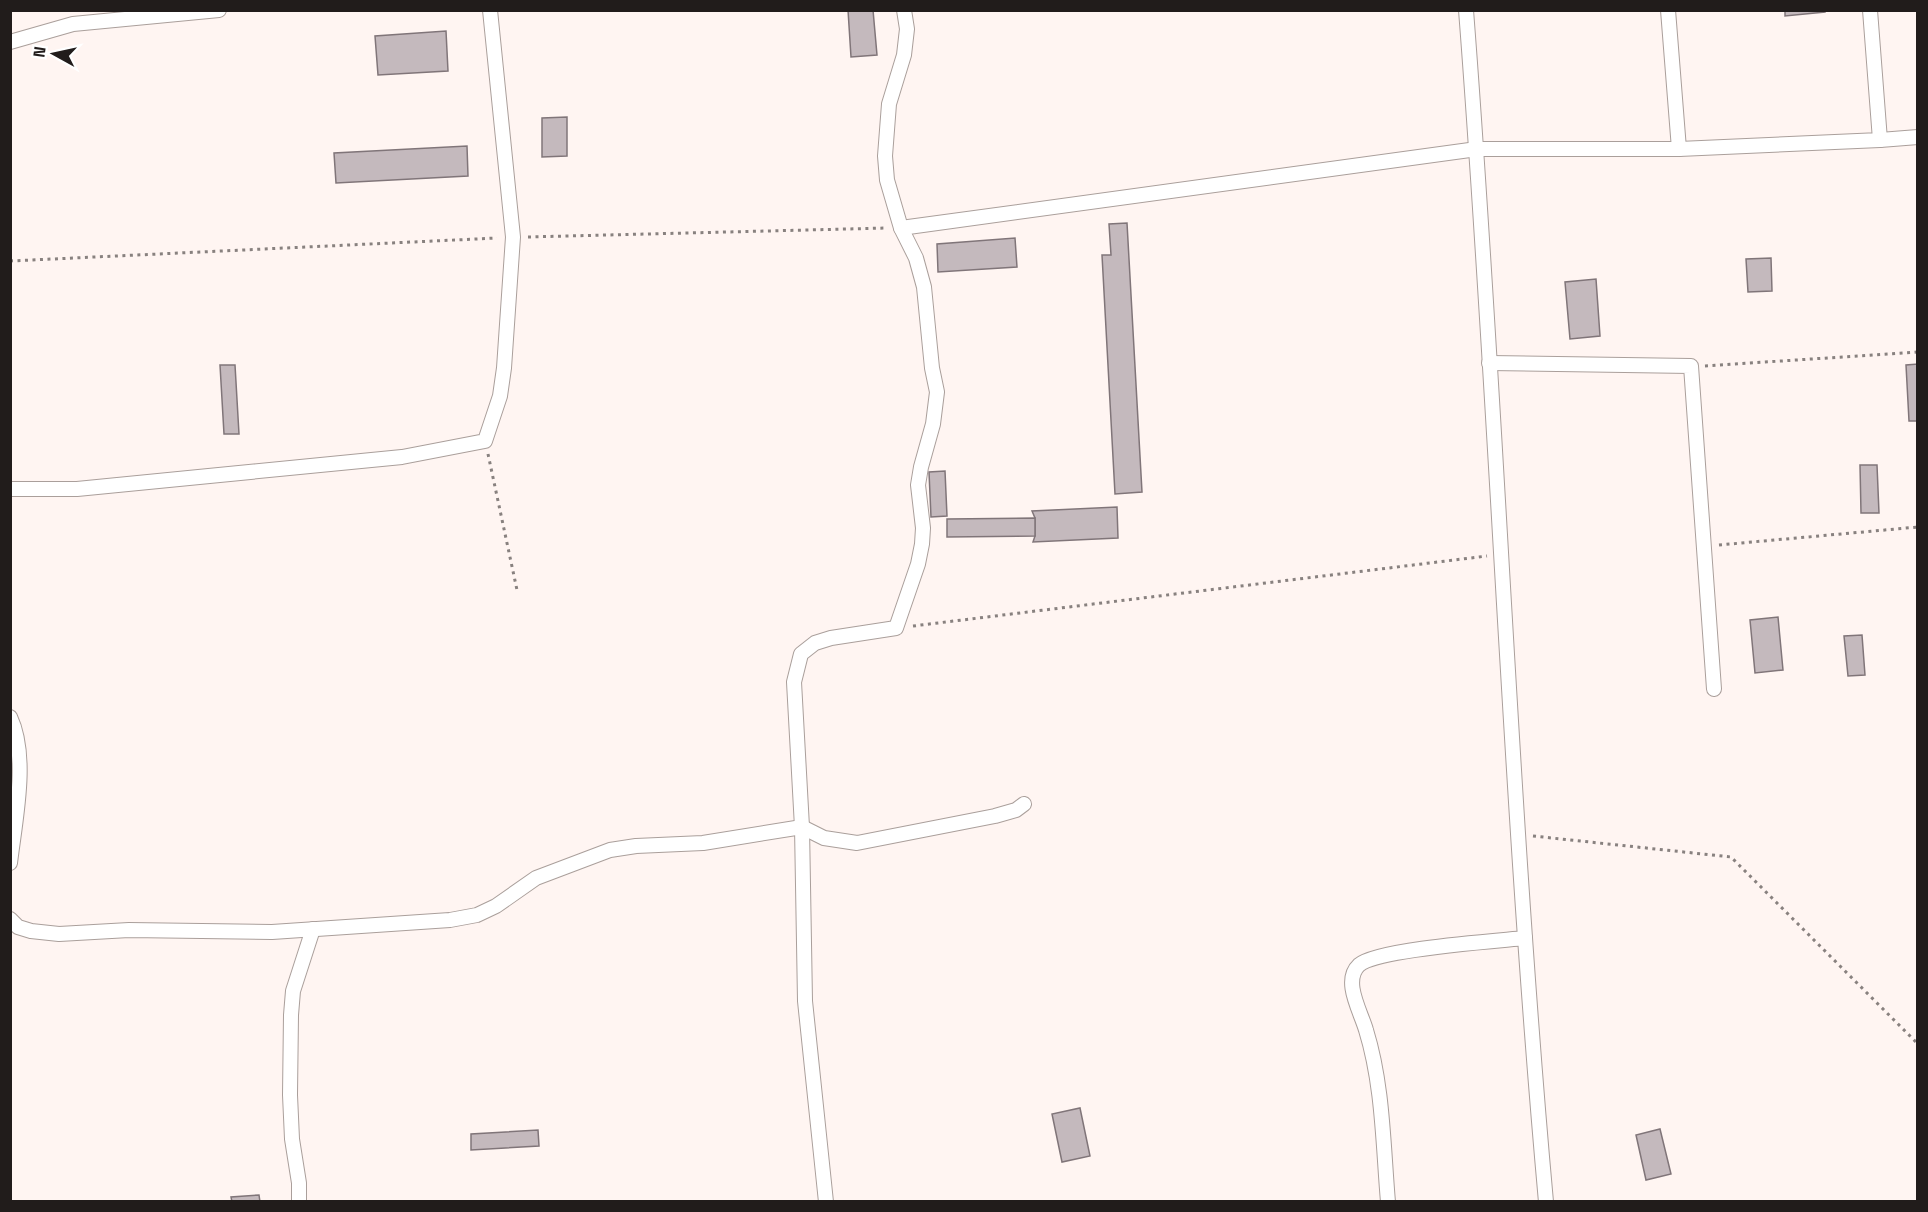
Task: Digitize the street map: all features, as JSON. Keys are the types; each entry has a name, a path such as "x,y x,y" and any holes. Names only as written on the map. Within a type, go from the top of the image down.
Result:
{"street":[{"path":"10,42 73,17 219,10"},
{"path":"10,489 77,489 402,458 485,441 500,396 513,237 490,10"},
{"path":"826,1202 805,1001 802,827 794,682 801,654 815,643 831,638 897,628 918,564 922,544 923,528 918,485 933,424 937,392 932,368 924,287 916,258 901,228 887,180 885,156 889,104 904,55 906,29 904,10"},
{"path":"1466,10 1477,148 1517,834 1546,1202"},
{"path":"1668,10 1679,149"},
{"path":"1870,10 1880,140"},
{"path":"901,228 1477,148 1679,149 1917,137"},
{"path":"1489,363 1691,366 1714,689"},
{"path":"10,717 18,738 19,763 10,863"},
{"path":"10,920 18,927 31,932 59,934 129,930 272,932 422,923 468,917 496,906 536,878 610,850 636,846 703,843 802,827 824,838 857,843 995,816 1016,810 1024,804"},
{"path":"299,1202 290,1095 291,1015 293,991 313,929"},
{"path":"1388,1202 1377,1069 1353,988 1357,967 1365,961 1393,954 1525,938"}],"path":[{"path":"10,261 513,237 901,228"},
{"path":"1691,366 1917,352"},
{"path":"485,441 517,590"},
{"path":"1705,546 1917,527"},
{"path":"897,628 1501,554"},
{"path":"1517,834 1731,857 1917,1044"}],"building":[{"path":"848,10 873,10 877,55 851,57"},
{"path":"1785,10 1825,10 1825,12 1785,16"},
{"path":"446,31 448,71 378,75 375,36"},
{"path":"567,117 567,156 542,157 542,118"},
{"path":"467,146 468,176 336,183 334,153"},
{"path":"1127,223 1142,492 1115,494 1102,255 1111,255 1109,224"},
{"path":"1015,238 1017,267 938,272 937,244"},
{"path":"1771,258 1772,291 1748,292 1746,259"},
{"path":"1596,279 1600,336 1570,339 1565,282"},
{"path":"1918,364 1918,421 1909,421 1906,365"},
{"path":"220,365 235,365 239,434 224,434"},
{"path":"1860,465 1877,465 1879,513 1861,513"},
{"path":"945,471 947,516 931,517 929,472"},
{"path":"1117,507 1118,538 1033,542 1035,518 1032,511"},
{"path":"1035,518 1035,536 947,537 947,519"},
{"path":"1778,617 1783,670 1755,673 1750,620"},
{"path":"1862,635 1865,675 1848,676 1844,636"},
{"path":"1080,1108 1090,1156 1062,1162 1052,1114"},
{"path":"1660,1129 1671,1174 1646,1180 1636,1135"},
{"path":"538,1130 539,1146 471,1150 471,1134"},
{"path":"259,1195 260,1202 232,1202 231,1197"}]}
